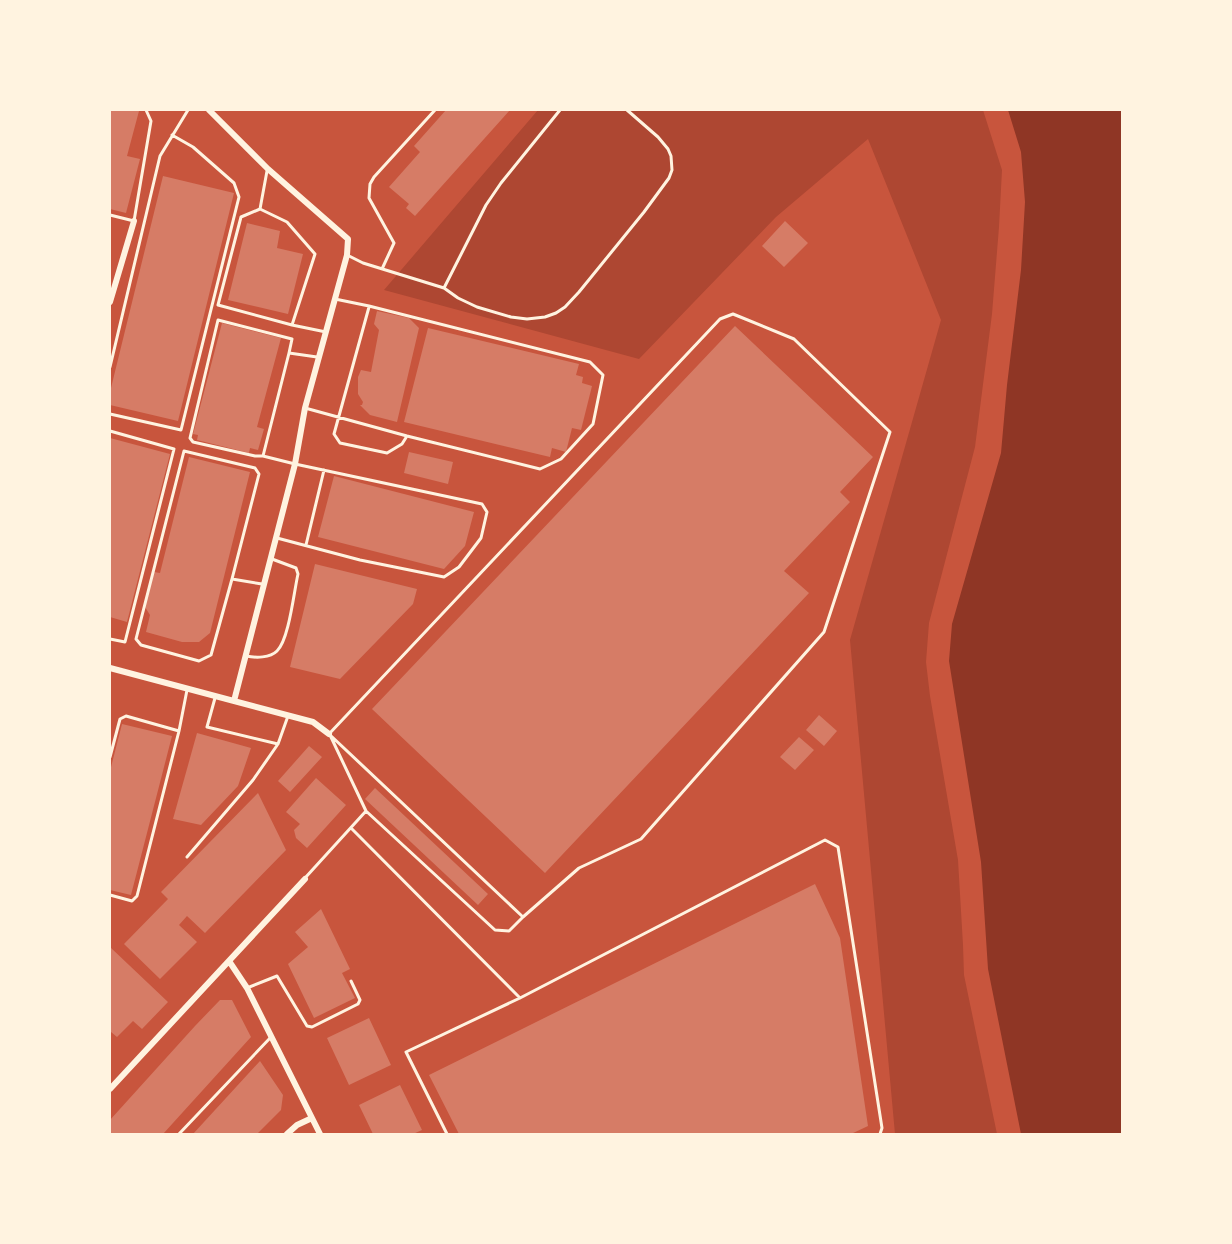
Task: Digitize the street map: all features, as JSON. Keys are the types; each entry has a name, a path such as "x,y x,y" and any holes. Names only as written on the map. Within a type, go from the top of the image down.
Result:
{"street":[{"path":"209,110 268,169 348,239 347,255 305,408 295,464 272,559 234,701"},
{"path":"110,302 134,221"},
{"path":"110,668 313,722 329,734"},
{"path":"110,1089 305,879"},
{"path":"229,961 247,987 320,1134"},
{"path":"288,1134 297,1125 312,1118"}],"lane":[{"path":"110,216 134,221 151,121 146,110"},
{"path":"110,368 160,156 188,110"},
{"path":"382,269 394,243 369,198 370,184 435,110"},
{"path":"444,288 486,205 560,110"},
{"path":"347,255 382,269 444,288 477,307 527,319 556,313 579,292 644,212 669,178 672,170 669,149 627,110"},
{"path":"110,414 181,430 239,197 234,183 193,147 172,135"},
{"path":"260,209 268,169"},
{"path":"292,325 315,254 287,222 260,209 241,217 218,305 292,325 327,332"},
{"path":"305,408 540,469 561,459 593,423 603,375 590,362 335,299"},
{"path":"369,306 334,434 340,443 387,453 402,444 407,436"},
{"path":"733,314 794,339 890,432 824,632 641,840 579,868 509,931 495,930 366,811 329,734 720,319 733,314"},
{"path":"263,456 292,339 218,320 190,438 194,442 482,504 487,512 481,538 459,567 444,577 360,560 277,537"},
{"path":"289,353 320,357"},
{"path":"110,431 174,449 124,642 110,639"},
{"path":"184,451 255,468 259,474 232,579 212,655 199,661 141,645 136,639 184,451"},
{"path":"306,545 324,470"},
{"path":"246,657 258,658 276,652 284,642 298,574 296,568 272,559"},
{"path":"232,579 264,584"},
{"path":"110,668 110,676"},
{"path":"110,895 132,901 137,896 179,731 187,688"},
{"path":"215,696 207,727 278,744"},
{"path":"187,857 253,780 278,744 288,715"},
{"path":"110,757 120,719 126,716 179,731"},
{"path":"329,734 523,917"},
{"path":"305,879 366,811"},
{"path":"351,828 520,998"},
{"path":"447,1134 406,1052 520,998 825,840 838,848 882,1128 880,1134"},
{"path":"247,987 278,976 308,1026 312,1027 358,1004 360,1000 351,981"},
{"path":"179,1134 272,1036"}],"shaded area":[{"path":"538,110 983,110 1002,170 992,314 975,447 929,623 926,662 958,860 964,975 997,1134 895,1134 850,640 941,320 868,139 776,217 639,359 384,290"},
{"path":"1008,110 1122,110 1122,1134 1021,1134 988,969 981,862 949,661 952,624 1001,453 1021,270 1025,202 1021,152"}],"building":[{"path":"110,110 139,111 127,156 140,159 126,213 110,209"},
{"path":"446,110 510,110 415,216 406,208 409,204 389,187 420,152 414,146"},
{"path":"163,176 234,193 178,421 110,405 110,392"},
{"path":"785,221 808,243 784,267 762,246"},
{"path":"247,223 280,231 277,248 303,254 288,314 228,300"},
{"path":"377,311 409,318 419,328 397,422 370,415 360,405 363,402 358,394 358,377 361,370 371,372 379,330 374,324"},
{"path":"222,323 281,338 257,427 264,429 258,450 250,448 249,453 197,440 198,435 193,434"},
{"path":"735,326 873,457 840,492 850,502 784,571 809,593 545,873 372,709"},
{"path":"428,328 579,364 576,375 583,377 582,383 592,386 581,430 572,428 566,452 552,448 550,457 404,422"},
{"path":"110,438 170,454 127,622 110,617"},
{"path":"409,452 453,462 448,484 404,473"},
{"path":"189,457 250,472 210,633 199,642 182,642 146,632 150,615 145,607 154,572 160,573"},
{"path":"334,476 474,512 465,546 444,569 318,537"},
{"path":"315,564 417,589 413,604 340,679 290,667"},
{"path":"819,715 837,731 824,746 806,730"},
{"path":"122,724 172,736 131,895 110,890 110,771"},
{"path":"197,733 251,748 238,786 201,825 173,819"},
{"path":"799,737 814,750 795,770 780,757"},
{"path":"309,746 322,757 290,792 278,781"},
{"path":"316,778 346,805 307,848 296,838 294,830 300,824 286,812"},
{"path":"375,788 488,894 478,905 365,799"},
{"path":"258,793 286,850 205,933 187,916 179,925 197,942 160,979 124,944 168,899 161,892"},
{"path":"815,884 840,938 868,1126 851,1134 459,1134 429,1075"},
{"path":"321,909 350,969 342,973 355,998 314,1018 288,964 308,947 295,932"},
{"path":"110,947 168,1002 142,1029 133,1021 117,1037 110,1033"},
{"path":"220,1000 232,1000 251,1037 163,1134 110,1134 110,1120"},
{"path":"369,1018 391,1065 349,1085 327,1038"},
{"path":"260,1061 283,1095 281,1110 257,1134 193,1134"},
{"path":"400,1085 422,1130 413,1134 373,1134 359,1105"}]}
